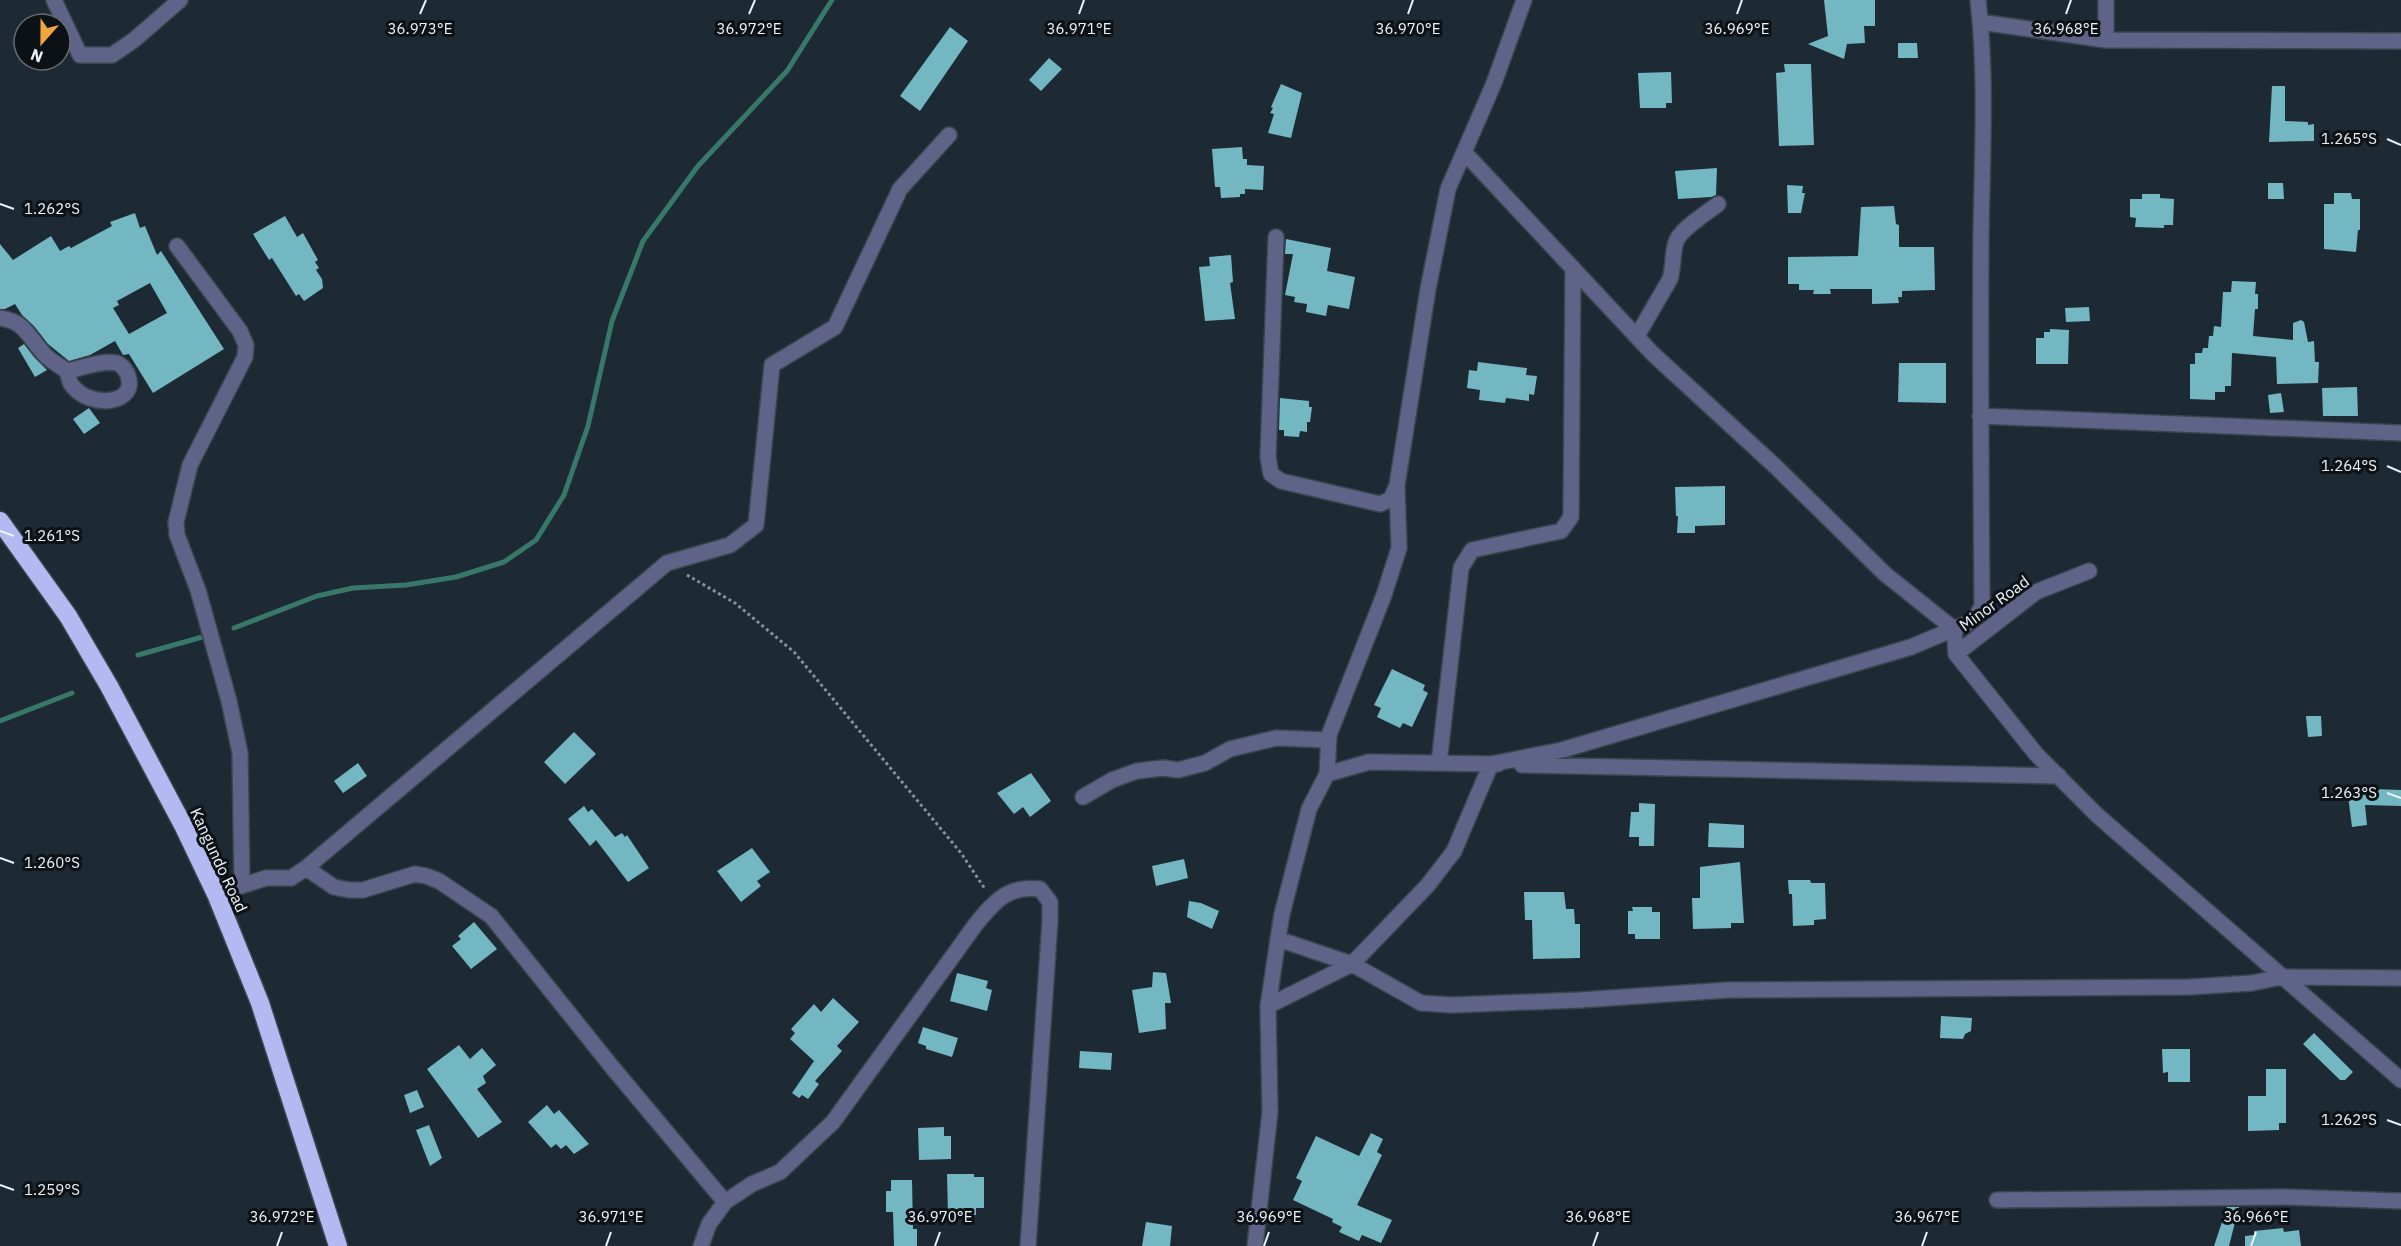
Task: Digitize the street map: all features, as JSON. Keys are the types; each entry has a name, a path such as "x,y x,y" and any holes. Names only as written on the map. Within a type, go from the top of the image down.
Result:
{"highway":[{"name":"Kangundo Road","path":"0,521 68,616 109,686 216,894 260,1004 338,1246"}],"street":[{"path":"54,0 80,55 112,55 134,40 180,0"},
{"path":"1255,1246 1270,1112 1268,1006 1282,914 1309,809 1327,774 1328,740 1400,548 1397,485 1428,289 1448,189 1494,83 1524,0"},
{"path":"1491,764 1584,744 1911,647 1975,619 1982,606 1980,416 1982,119 1978,0"},
{"path":"2106,0 2106,40"},
{"path":"1980,22 2106,40 2401,41"},
{"path":"216,894 266,878 291,878 306,868 667,563 730,545 756,525 772,365 835,327 900,189 949,135"},
{"path":"1464,152 1637,336 1885,574 1954,629 1956,654 2036,754 2097,815 2401,1080"},
{"path":"1637,336 1670,279 1674,268 1673,256 1677,238 1718,204"},
{"path":"1276,237 1268,457 1271,474 1281,481 1380,504 1391,499 1397,485"},
{"path":"177,246 240,331 246,345 246,357 190,465 176,522 177,535 198,590 226,690 240,753 242,884"},
{"path":"1439,763 1461,568 1472,550 1561,531 1571,517 1573,268"},
{"path":"0,318 10,319 21,325 46,356 67,371"},
{"path":"1980,416 2401,433"},
{"name":"Minor Road","path":"1956,654 2036,592 2089,571"},
{"path":"1083,797 1112,780 1137,771 1163,768 1178,770 1205,763 1230,749 1276,738 1328,740"},
{"path":"1327,774 1369,762 2059,776"},
{"path":"1268,1006 1352,964 1428,885 1454,851 1491,764"},
{"path":"306,868 334,887 349,890 363,890 415,874 426,876 439,881 491,916 612,1067 725,1202"},
{"path":"701,1246 709,1224 725,1202 752,1184 780,1173 833,1122 994,903 1010,892 1024,887 1041,889 1050,902 1028,1246"},
{"path":"1278,939 1352,964 1421,1003 1452,1005 1580,1000 1728,990 2190,987 2252,983 2282,977 2401,978"},
{"path":"1996,1200 2286,1197 2401,1201"}],"path":[{"path":"667,563 735,603 794,652 961,853 994,903"}],"building":[{"path":"1824,0 1875,0 1875,26 1864,26 1865,43 1847,44 1844,59 1808,44 1828,36"},
{"path":"950,27 968,41 920,111 900,96"},
{"path":"1898,43 1917,43 1918,58 1898,58"},
{"path":"1049,58 1062,69 1041,91 1029,80"},
{"path":"1784,64 1811,64 1814,145 1779,146 1776,73 1785,72"},
{"path":"1671,72 1672,103 1666,103 1666,108 1640,108 1638,73"},
{"path":"1281,84 1302,93 1291,138 1268,133 1274,114 1270,113 1273,108 1271,107"},
{"path":"2272,86 2285,86 2285,121 2314,124 2314,141 2269,142"},
{"path":"1242,147 1243,159 1247,159 1247,165 1264,166 1263,190 1245,189 1245,194 1240,194 1240,197 1221,198 1220,187 1215,187 1212,149"},
{"path":"1717,168 1716,195 1678,199 1675,171"},
{"path":"2268,183 2283,183 2284,199 2268,199"},
{"path":"1787,185 1803,186 1802,193 1805,193 1801,213 1788,213"},
{"path":"2334,193 2351,193 2352,199 2360,199 2360,230 2358,230 2356,252 2324,249 2324,204 2334,204"},
{"path":"2142,194 2160,194 2160,198 2174,199 2173,225 2164,225 2164,228 2135,227 2136,218 2130,217 2130,199 2142,199"},
{"path":"1894,206 1896,224 1899,225 1899,247 1934,247 1935,290 1902,291 1902,297 1898,297 1899,303 1872,304 1872,289 1830,289 1831,294 1813,294 1814,290 1799,290 1799,284 1788,284 1788,257 1858,256 1861,207"},
{"path":"135,213 140,228 145,226 157,255 161,251 224,349 153,393 129,354 123,355 115,341 90,355 69,361 48,344 15,304 0,309 0,244 13,260 51,236 60,251 69,246 71,248 112,226 110,222","holes":["150,283 167,313 129,334 113,308 119,305 117,301"]},
{"path":"285,216 297,237 303,233 318,260 315,262 319,268 316,270 322,279 323,288 304,301 299,294 296,296 272,258 269,260 253,234"},
{"path":"1286,239 1331,248 1327,271 1355,277 1349,309 1328,305 1326,316 1306,312 1307,304 1294,302 1295,297 1285,295 1293,254 1285,254"},
{"path":"1231,255 1233,282 1230,283 1235,319 1205,321 1199,267 1210,266 1209,257"},
{"path":"2232,281 2256,282 2255,294 2258,294 2258,309 2255,309 2253,336 2293,340 2293,323 2301,320 2304,322 2308,342 2314,341 2315,362 2319,362 2318,383 2277,384 2276,357 2232,353 2231,386 2225,386 2225,392 2215,392 2215,400 2190,399 2190,364 2195,364 2195,353 2202,353 2203,348 2208,348 2209,336 2213,336 2214,326 2221,327 2223,292 2231,292"},
{"path":"2089,307 2090,321 2066,322 2065,308"},
{"path":"2050,329 2069,330 2068,364 2036,364 2036,338 2044,338 2044,332 2050,332"},
{"path":"24,344 47,370 35,377 18,348"},
{"path":"1478,362 1527,368 1526,375 1537,376 1534,395 1529,394 1529,401 1506,398 1505,403 1479,400 1480,390 1467,388 1469,370 1477,371"},
{"path":"1899,363 1946,363 1946,403 1898,402"},
{"path":"2357,387 2358,416 2323,416 2322,388"},
{"path":"2281,393 2284,412 2270,413 2268,395"},
{"path":"1280,398 1309,401 1309,407 1312,407 1310,422 1307,422 1307,432 1300,431 1299,437 1284,436 1284,430 1279,430"},
{"path":"89,408 100,423 84,434 73,419"},
{"path":"1725,486 1725,525 1695,526 1695,533 1677,533 1675,487"},
{"path":"1392,669 1425,685 1423,690 1428,693 1412,727 1403,723 1400,728 1377,717 1381,708 1374,705"},
{"path":"2306,716 2321,716 2322,736 2308,737"},
{"path":"574,732 596,754 565,784 544,762"},
{"path":"358,763 367,776 343,793 334,781"},
{"path":"1031,773 1051,801 1030,817 1023,807 1014,814 997,793"},
{"path":"2347,788 2401,790 2401,806 2365,805 2367,825 2352,827"},
{"path":"1639,803 1655,804 1654,846 1639,846 1639,837 1629,837 1631,812 1639,812"},
{"path":"584,806 588,812 592,809 615,837 622,833 625,837 627,835 649,868 628,882 596,840 590,846 568,819"},
{"path":"1709,823 1744,825 1744,848 1708,847"},
{"path":"752,848 770,872 757,881 761,886 741,902 717,871"},
{"path":"1184,859 1188,878 1156,886 1152,866"},
{"path":"1740,862 1744,923 1731,923 1731,928 1693,929 1692,898 1700,898 1700,867"},
{"path":"1788,880 1825,883 1826,919 1814,920 1814,925 1793,926 1792,894 1789,894"},
{"path":"1524,892 1564,892 1566,909 1574,909 1575,924 1580,924 1580,958 1533,959 1532,920 1525,920"},
{"path":"1189,901 1201,903 1219,911 1212,929 1187,917"},
{"path":"1632,907 1652,907 1652,912 1660,912 1660,939 1635,939 1635,934 1628,934 1628,911 1633,911"},
{"path":"474,922 497,949 471,969 452,946 461,939 458,936"},
{"path":"1153,972 1166,973 1171,1003 1165,1003 1166,1029 1139,1033 1132,990 1152,987"},
{"path":"957,973 988,981 986,988 992,990 987,1011 950,1001"},
{"path":"833,998 859,1022 837,1046 842,1051 815,1081 819,1084 808,1099 802,1095 799,1098 792,1093 814,1061 790,1039 795,1033 791,1029 814,1004 821,1012"},
{"path":"1941,1016 1972,1018 1971,1031 1965,1034 1963,1039 1940,1038"},
{"path":"923,1027 958,1038 952,1057 926,1049 926,1046 918,1043"},
{"path":"2314,1033 2353,1072 2345,1080 2340,1080 2303,1044"},
{"path":"459,1045 470,1059 482,1048 496,1065 483,1076 486,1083 477,1089 502,1122 478,1138 427,1069"},
{"path":"2162,1049 2190,1049 2190,1082 2168,1082 2168,1072 2163,1073"},
{"path":"1080,1051 1112,1053 1111,1070 1079,1068"},
{"path":"2266,1069 2286,1069 2286,1123 2279,1123 2279,1130 2248,1131 2248,1096 2266,1096"},
{"path":"417,1090 424,1107 410,1113 404,1095"},
{"path":"547,1105 554,1114 559,1110 589,1144 574,1154 566,1145 561,1149 556,1144 551,1148 528,1122"},
{"path":"429,1125 442,1158 430,1166 416,1130"},
{"path":"944,1127 944,1136 951,1136 951,1159 919,1160 918,1128"},
{"path":"1371,1133 1383,1139 1377,1152 1382,1155 1357,1205 1392,1220 1381,1243 1362,1235 1359,1241 1339,1232 1342,1227 1332,1222 1333,1219 1293,1200 1302,1181 1296,1178 1316,1136 1359,1156"},
{"path":"947,1174 974,1174 974,1177 984,1177 984,1208 976,1208 976,1215 948,1215"},
{"path":"891,1180 912,1180 913,1229 917,1229 917,1246 894,1246 893,1212 886,1212 886,1191 891,1191"},
{"path":"2227,1207 2239,1207 2229,1246 2214,1246"},
{"path":"1146,1222 1172,1226 1170,1246 1142,1246"},
{"path":"2283,1228 2284,1232 2299,1230 2301,1246 2245,1246 2245,1236 2254,1235 2254,1231"}],"waterway":[{"path":"234,628 317,596 353,588 406,585 456,577 504,562 536,540 564,495 588,426 612,321 643,241 698,166 787,71 832,0"},
{"path":"138,655 206,636"},
{"path":"0,721 72,693"}]}
